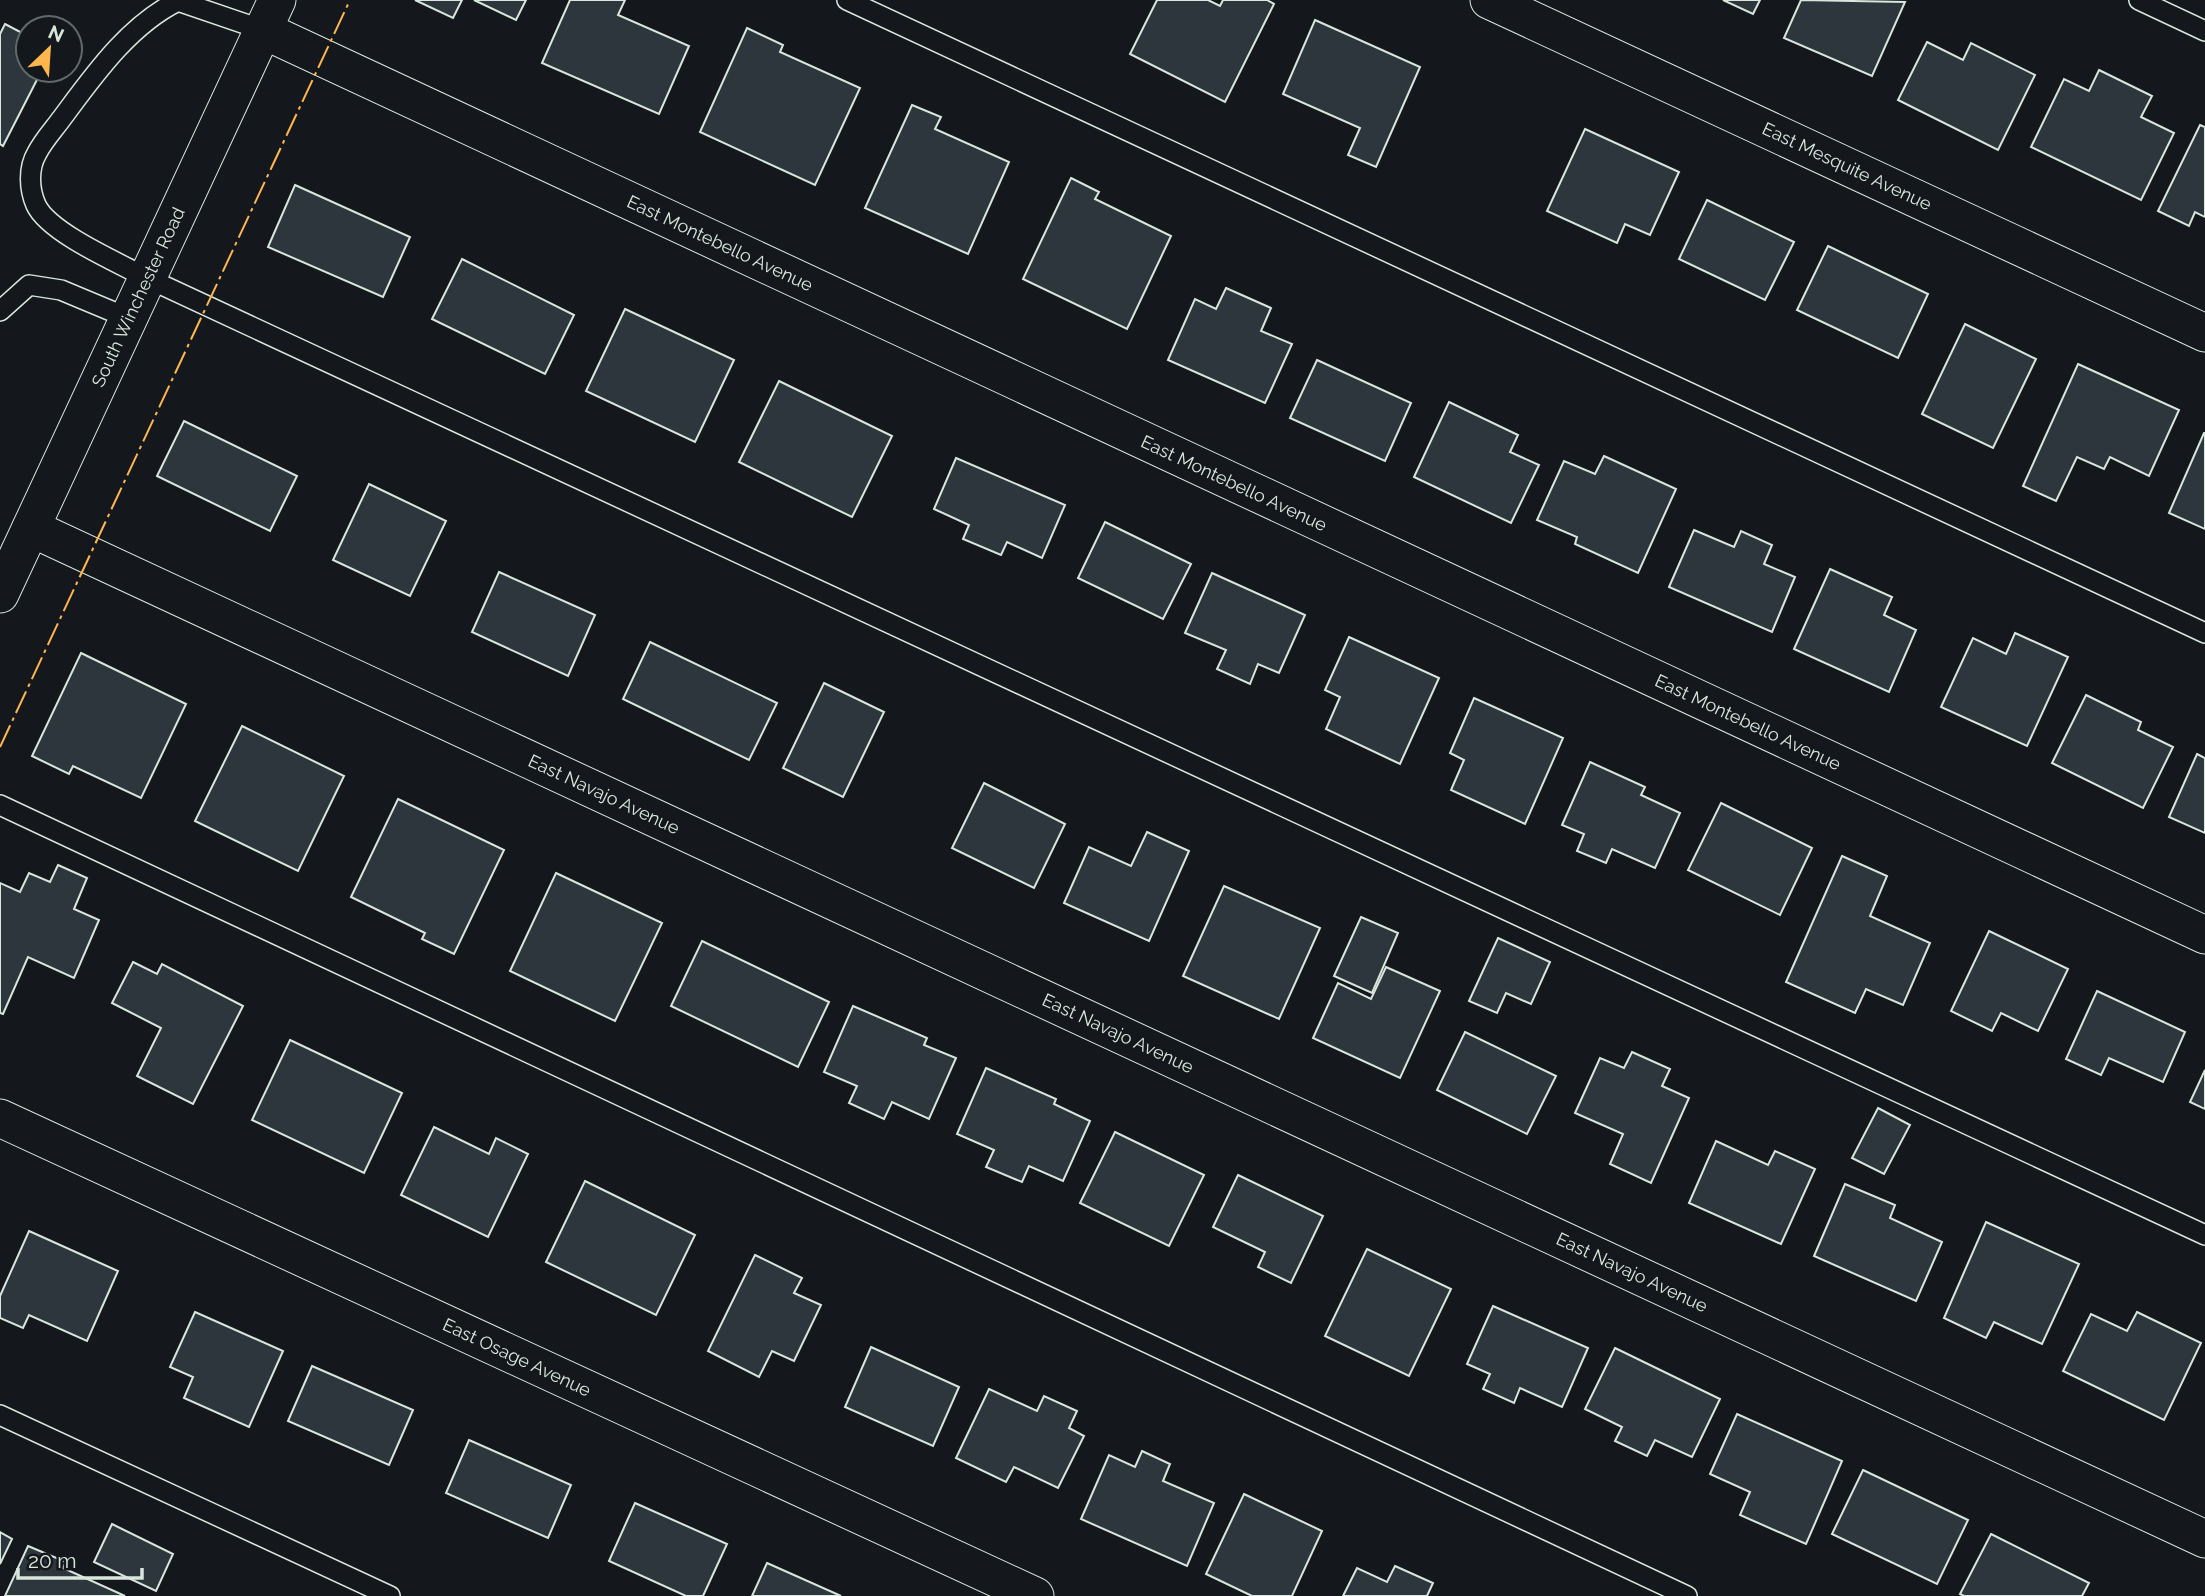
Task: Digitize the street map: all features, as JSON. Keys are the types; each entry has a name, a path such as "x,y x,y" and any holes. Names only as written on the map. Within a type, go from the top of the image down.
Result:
{"street":[{"name":"East Mesquite Avenue","path":"1489,0 2205,333"},
{"name":"South Winchester Road","path":"2,584 31,528 270,15"},
{"name":"East Montebello Avenue","path":"270,15 2205,935"},
{"name":"East Navajo Avenue","path":"31,528 2205,1539"},
{"name":"East Osage Avenue","path":"0,1118 1035,1596"}],"lane":[{"path":"270,15 177,0 128,38 91,78 36,154 29,179 36,205 50,223 88,247 147,278 2205,1235"},
{"path":"848,0 2205,633"},
{"path":"2139,0 2205,31"},
{"path":"0,311 29,285 61,290 128,318"},
{"path":"0,805 1687,1596"},
{"path":"0,1415 390,1596"}],"building":[{"path":"415,0 462,0 453,18"},
{"path":"474,0 526,0 516,20"},
{"path":"570,0 625,0 618,15 689,46 659,114 542,63"},
{"path":"1157,0 1208,0 1220,6 1223,0 1267,0 1274,4 1225,102 1130,54"},
{"path":"1723,0 1760,0 1753,14"},
{"path":"1801,0 1905,2 1872,76 1784,38"},
{"path":"1315,20 1420,67 1376,167 1348,155 1360,128 1283,94"},
{"path":"5,24 14,29 14,84 35,84 3,146 0,144 0,34"},
{"path":"747,28 783,45 780,52 860,88 815,185 700,132"},
{"path":"1927,42 1963,60 1971,43 2035,75 1998,150 1898,100"},
{"path":"2099,70 2152,96 2141,117 2174,133 2141,200 2031,147 2064,79 2089,91"},
{"path":"912,105 941,117 935,129 1009,162 968,254 865,208"},
{"path":"2200,125 2205,127 2205,217 2195,212 2189,226 2158,211"},
{"path":"1585,129 1679,172 1650,235 1625,224 1617,243 1547,211"},
{"path":"1071,178 1099,192 1095,199 1171,236 1127,329 1023,279"},
{"path":"295,185 410,237 383,297 268,247"},
{"path":"1707,200 1794,242 1765,300 1679,259"},
{"path":"1828,246 1928,294 1898,358 1797,310"},
{"path":"462,259 574,315 545,374 432,319"},
{"path":"1226,288 1271,308 1261,331 1292,344 1265,403 1168,360 1195,299 1216,309"},
{"path":"625,309 734,360 695,442 586,391"},
{"path":"1965,324 2036,359 1993,448 1922,414"},
{"path":"1317,360 1411,403 1385,461 1290,418"},
{"path":"2078,364 2179,410 2149,476 2110,457 2104,469 2077,457 2056,501 2023,486"},
{"path":"779,381 892,436 852,517 739,462"},
{"path":"1449,402 1518,435 1510,452 1539,465 1511,523 1414,477"},
{"path":"184,421 297,476 270,531 157,476"},
{"path":"2205,433 2205,529 2169,513"},
{"path":"1604,456 1676,489 1638,573 1575,544 1577,537 1537,520 1564,461 1595,474"},
{"path":"956,458 1065,505 1042,558 1007,542 1001,555 963,539 969,525 934,509"},
{"path":"369,484 446,521 410,596 333,560"},
{"path":"1105,522 1191,564 1163,619 1078,578"},
{"path":"1694,530 1734,547 1741,531 1772,545 1764,564 1795,577 1772,632 1669,587"},
{"path":"1830,569 1892,597 1884,615 1916,630 1889,692 1794,649"},
{"path":"499,572 595,615 568,676 472,632"},
{"path":"1212,573 1305,615 1279,673 1258,664 1250,684 1217,669 1226,650 1185,633"},
{"path":"2015,633 2068,657 2027,746 1941,707 1973,638 2006,654"},
{"path":"1349,637 1439,678 1400,764 1326,729 1340,697 1325,690"},
{"path":"650,642 777,703 749,760 623,699"},
{"path":"81,653 186,704 141,798 73,766 69,774 32,756"},
{"path":"824,683 884,712 843,797 783,768"},
{"path":"2086,695 2141,722 2138,730 2173,747 2143,808 2052,763"},
{"path":"1474,698 1563,738 1525,824 1451,790 1464,760 1450,753"},
{"path":"242,726 344,776 298,871 195,821"},
{"path":"2197,754 2205,758 2205,833 2169,817"},
{"path":"1590,762 1645,787 1641,795 1680,813 1655,868 1612,849 1606,863 1577,851 1584,834 1562,825"},
{"path":"984,783 1065,824 1034,888 952,848"},
{"path":"398,799 504,850 454,954 422,939 425,933 351,897"},
{"path":"1721,803 1812,848 1780,915 1688,870"},
{"path":"1147,832 1189,851 1149,941 1064,903 1089,847 1131,866"},
{"path":"1842,856 1887,876 1870,916 1930,943 1903,1005 1866,989 1855,1013 1786,982"},
{"path":"58,865 87,878 74,909 99,920 74,978 28,957 3,1014 0,1013 0,883 20,892 29,873 50,882"},
{"path":"556,873 662,923 615,1021 510,971"},
{"path":"1224,886 1320,928 1279,1019 1183,976"},
{"path":"1361,917 1398,933 1372,993 1334,976"},
{"path":"1989,931 2068,969 2038,1031 2001,1013 1992,1031 1951,1011"},
{"path":"1498,938 1550,962 1531,1004 1506,993 1497,1013 1469,1001"},
{"path":"702,941 829,1002 798,1067 671,1006"},
{"path":"133,962 157,974 162,964 243,1006 193,1104 137,1076 161,1028 112,1003"},
{"path":"1386,967 1440,991 1400,1078 1313,1038 1338,983 1371,999"},
{"path":"2097,991 2185,1032 2163,1082 2109,1058 2101,1075 2066,1059"},
{"path":"853,1006 927,1038 924,1045 956,1058 929,1119 892,1102 884,1119 849,1103 857,1086 824,1072"},
{"path":"1465,1032 1556,1076 1527,1134 1437,1090"},
{"path":"290,1040 402,1093 364,1173 252,1120"},
{"path":"1632,1052 1670,1069 1662,1086 1689,1098 1651,1183 1610,1164 1623,1134 1575,1113 1600,1058 1624,1068"},
{"path":"986,1068 1056,1099 1054,1104 1090,1121 1063,1181 1029,1166 1022,1182 986,1167 994,1150 957,1134"},
{"path":"2205,1070 2205,1109 2190,1102"},
{"path":"1878,1108 1910,1125 1884,1174 1852,1158"},
{"path":"434,1127 489,1154 496,1138 528,1154 488,1237 401,1195"},
{"path":"1115,1132 1204,1175 1169,1246 1080,1203"},
{"path":"1716,1141 1768,1165 1775,1151 1815,1169 1781,1244 1689,1203"},
{"path":"1238,1175 1323,1216 1291,1283 1258,1267 1265,1252 1213,1227"},
{"path":"585,1181 695,1235 656,1315 546,1262"},
{"path":"1845,1184 1895,1205 1890,1218 1942,1242 1916,1301 1814,1256"},
{"path":"1986,1222 2079,1264 2042,1344 1994,1322 1986,1338 1944,1318"},
{"path":"29,1231 118,1271 87,1341 29,1315 23,1328 0,1318 0,1296"},
{"path":"1367,1249 1451,1289 1409,1376 1325,1336"},
{"path":"755,1255 802,1278 794,1293 821,1305 794,1361 772,1351 759,1377 708,1351"},
{"path":"1493,1306 1588,1348 1562,1407 1520,1388 1514,1403 1483,1389 1490,1374 1467,1364"},
{"path":"195,1312 283,1351 249,1427 184,1398 193,1377 170,1367"},
{"path":"2137,1312 2201,1343 2164,1420 2063,1371 2091,1314 2127,1331"},
{"path":"871,1347 959,1387 933,1446 845,1407"},
{"path":"1615,1348 1720,1399 1692,1457 1655,1440 1647,1456 1615,1441 1622,1427 1585,1409"},
{"path":"312,1366 413,1410 389,1465 288,1421"},
{"path":"989,1389 1037,1411 1044,1396 1077,1411 1069,1428 1084,1436 1058,1488 1014,1467 1006,1482 956,1458"},
{"path":"1737,1414 1842,1461 1806,1544 1740,1515 1750,1492 1710,1474"},
{"path":"469,1440 571,1485 548,1538 446,1493"},
{"path":"1142,1451 1170,1464 1163,1481 1214,1503 1187,1566 1081,1519 1109,1455 1135,1467"},
{"path":"1863,1470 1968,1520 1937,1584 1832,1534"},
{"path":"1244,1494 1322,1531 1292,1596 1252,1596 1206,1574"},
{"path":"635,1503 727,1544 703,1596 686,1596 609,1561"},
{"path":"112,1524 173,1554 156,1591 94,1562"},
{"path":"0,1532 12,1539 0,1564"},
{"path":"1991,1534 2089,1583 2082,1596 1960,1594"},
{"path":"28,1546 66,1562 63,1568 125,1596 5,1596"},
{"path":"767,1563 841,1596 752,1596"},
{"path":"1395,1566 1433,1583 1427,1596 1343,1596 1357,1568 1387,1582"}],"power":[{"path":"0,747 350,0"}]}
